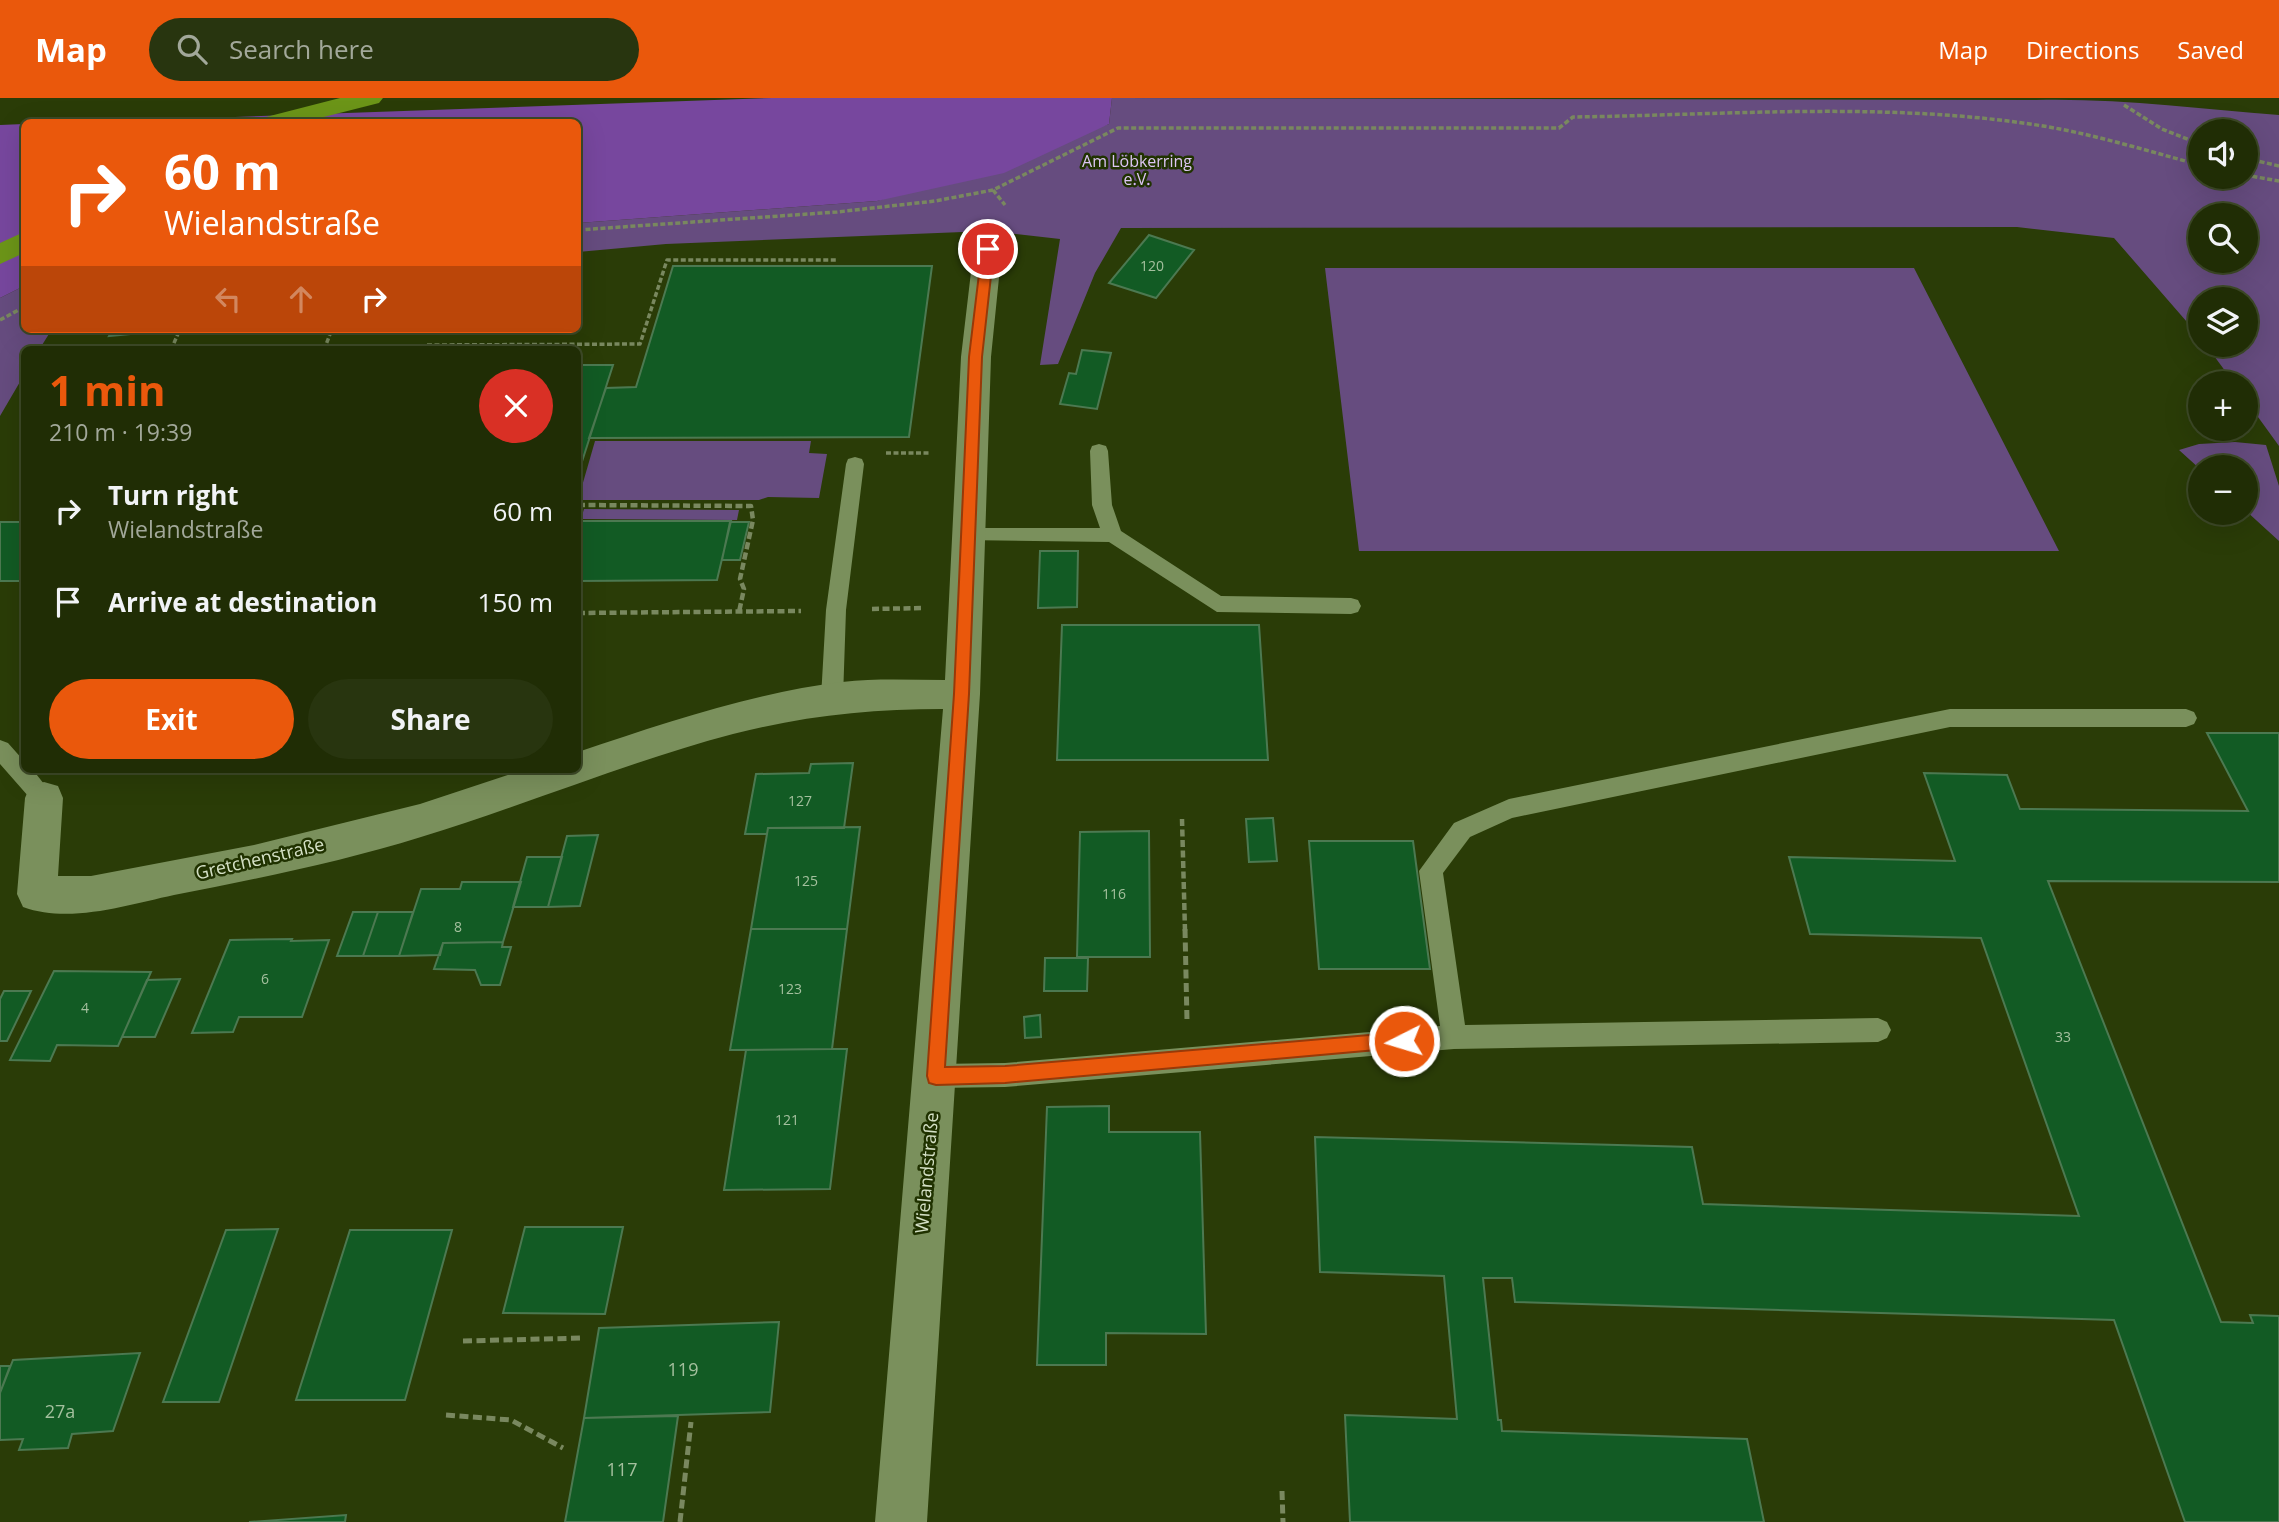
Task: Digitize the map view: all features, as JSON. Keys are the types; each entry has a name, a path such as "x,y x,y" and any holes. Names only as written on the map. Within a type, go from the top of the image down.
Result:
{"highway":[{"path":"287,119 370,98"},
{"path":"0,255 21,243"}],"street":[{"name":"Wielandstraße","path":"901,1522 936,1076 962,694 975,357 989,238"},
{"path":"581,767 674,736 749,715 832,698 962,694"},
{"name":"Gretchenstraße","path":"44,798 37,894 91,894 254,862 420,821 562,773"}],"lane":[{"path":"1099,451 1102,505 1113,535"},
{"path":"832,698 836,610 855,464"},
{"path":"970,535 1113,535 1217,604 1351,606"},
{"path":"1454,1037 1431,871 1462,830 1509,809 1950,718 2186,718"},
{"path":"0,749 21,772"},
{"path":"22,773 44,798"},
{"path":"936,1076 1005,1074 1454,1037 1878,1030"}],"path":[{"path":"2123,105 2162,129 2188,139"},
{"path":"581,230 837,212 935,201 993,190 1118,128 1559,128 1573,117 1889,113 1961,116 2031,124 2082,134 2188,163"},
{"path":"2258,161 2279,166"},
{"path":"2258,177 2279,181"},
{"path":"427,345 640,344 667,260 838,260"},
{"path":"0,320 21,309"},
{"path":"883,453 972,453"},
{"path":"581,505 751,506 753,520 740,579 744,589 739,612"},
{"path":"581,613 786,611"},
{"path":"1181,819 1188,1059"},
{"path":"463,1341 583,1338"},
{"path":"446,1415 511,1420 563,1448"},
{"path":"680,1522 691,1422"},
{"path":"1282,1491 1283,1522"}],"green space":[{"name":"Am Löbkerring e.V.","path":"1112,98 2066,100 2127,102 2279,115 2279,446 2258,417 2258,371 2225,371 2215,357 2258,357 2258,287 2188,287 2188,323 2114,238 2017,227 1121,228 1095,273 1058,364 1040,365 1060,239 988,231 666,244 581,252 581,223 877,201 1109,124"},
{"path":"1325,268 1914,268 2059,551 1359,551"},
{"path":"21,288 21,333 50,333 41,346 21,346 21,380 0,416 0,298"},
{"path":"595,441 811,441 809,453 827,454 819,498 581,500 581,490"},
{"path":"2235,442 2266,445 2279,486 2279,541 2258,522 2258,455 2188,455 2188,458 2179,450 2199,444"},
{"path":"584,509 739,510 737,520 581,519"}],"shaded area":[{"path":"772,98 1112,98 1109,124 1004,173 877,201 581,223 581,119 179,119"},
{"path":"21,124 21,288 0,298 0,125"}],"building":[{"path":"1149,235 1194,250 1156,298 1109,283"},
{"path":"673,266 932,266 909,437 589,438 606,388 636,387"},
{"path":"111,333 141,333 109,336"},
{"path":"1082,350 1111,353 1097,409 1060,404 1069,373 1076,374"},
{"path":"581,365 613,365 581,465"},
{"path":"581,521 731,521 717,580 581,581"},
{"path":"0,522 21,522 21,581 0,581"},
{"path":"730,522 749,522 740,560 722,560"},
{"path":"1040,551 1078,551 1077,607 1038,608"},
{"path":"1062,625 1259,625 1268,760 1057,760"},
{"path":"2207,733 2279,733 2279,882 2048,881 2221,1322 2253,1323 2250,1315 2279,1316 2279,1522 2185,1522 2114,1320 1515,1302 1512,1278 1483,1278 1498,1420 1501,1420 1502,1431 1747,1439 1764,1522 1350,1522 1345,1415 1457,1419 1444,1276 1320,1272 1315,1137 1692,1147 1703,1204 2079,1216 1981,938 1810,934 1789,857 1955,861 1924,773 2007,775 2020,809 2248,811"},
{"path":"853,763 844,828 768,828 767,834 745,834 756,774 809,773 811,764"},
{"path":"1273,818 1277,861 1249,862 1246,819"},
{"path":"860,827 847,929 751,929 768,828"},
{"path":"1149,831 1150,957 1077,957 1080,832"},
{"path":"598,835 580,906 548,907 567,836"},
{"path":"1309,841 1413,841 1430,969 1319,969"},
{"path":"527,857 562,857 548,907 513,907"},
{"path":"462,882 521,882 503,942 443,943 440,955 399,956 421,889 460,889"},
{"path":"353,912 378,912 363,956 337,956"},
{"path":"378,912 413,912 399,956 363,956"},
{"path":"751,929 847,929 832,1049 730,1050"},
{"path":"292,939 291,941 329,940 302,1017 239,1017 233,1032 192,1033 230,940"},
{"path":"503,942 502,947 511,947 500,985 481,985 475,970 434,969 443,943"},
{"path":"1045,958 1088,958 1087,991 1044,991"},
{"path":"54,971 151,972 118,1046 57,1045 50,1061 10,1060"},
{"path":"180,979 155,1037 122,1037 147,980"},
{"path":"4,991 31,991 7,1041 0,1041 0,999"},
{"path":"1040,1015 1041,1037 1025,1038 1024,1017"},
{"path":"847,1049 830,1189 724,1190 746,1050"},
{"path":"1109,1106 1109,1132 1200,1132 1206,1334 1106,1333 1106,1365 1037,1365 1047,1107"},
{"path":"525,1227 623,1227 605,1314 503,1313"},
{"path":"278,1229 219,1402 163,1402 226,1230"},
{"path":"350,1230 452,1230 405,1400 296,1400"},
{"path":"779,1322 770,1412 584,1418 599,1328"},
{"path":"140,1353 113,1431 72,1434 68,1448 19,1450 23,1439 0,1440 0,1393 13,1360"},
{"path":"0,1366 10,1366 0,1393"},
{"path":"678,1416 663,1522 565,1522 584,1418"},
{"path":"346,1515 345,1522 249,1522"}],"route":[{"path":"988,249 975,357 962,694 936,1076 980,1076 1404,1041"}]}
